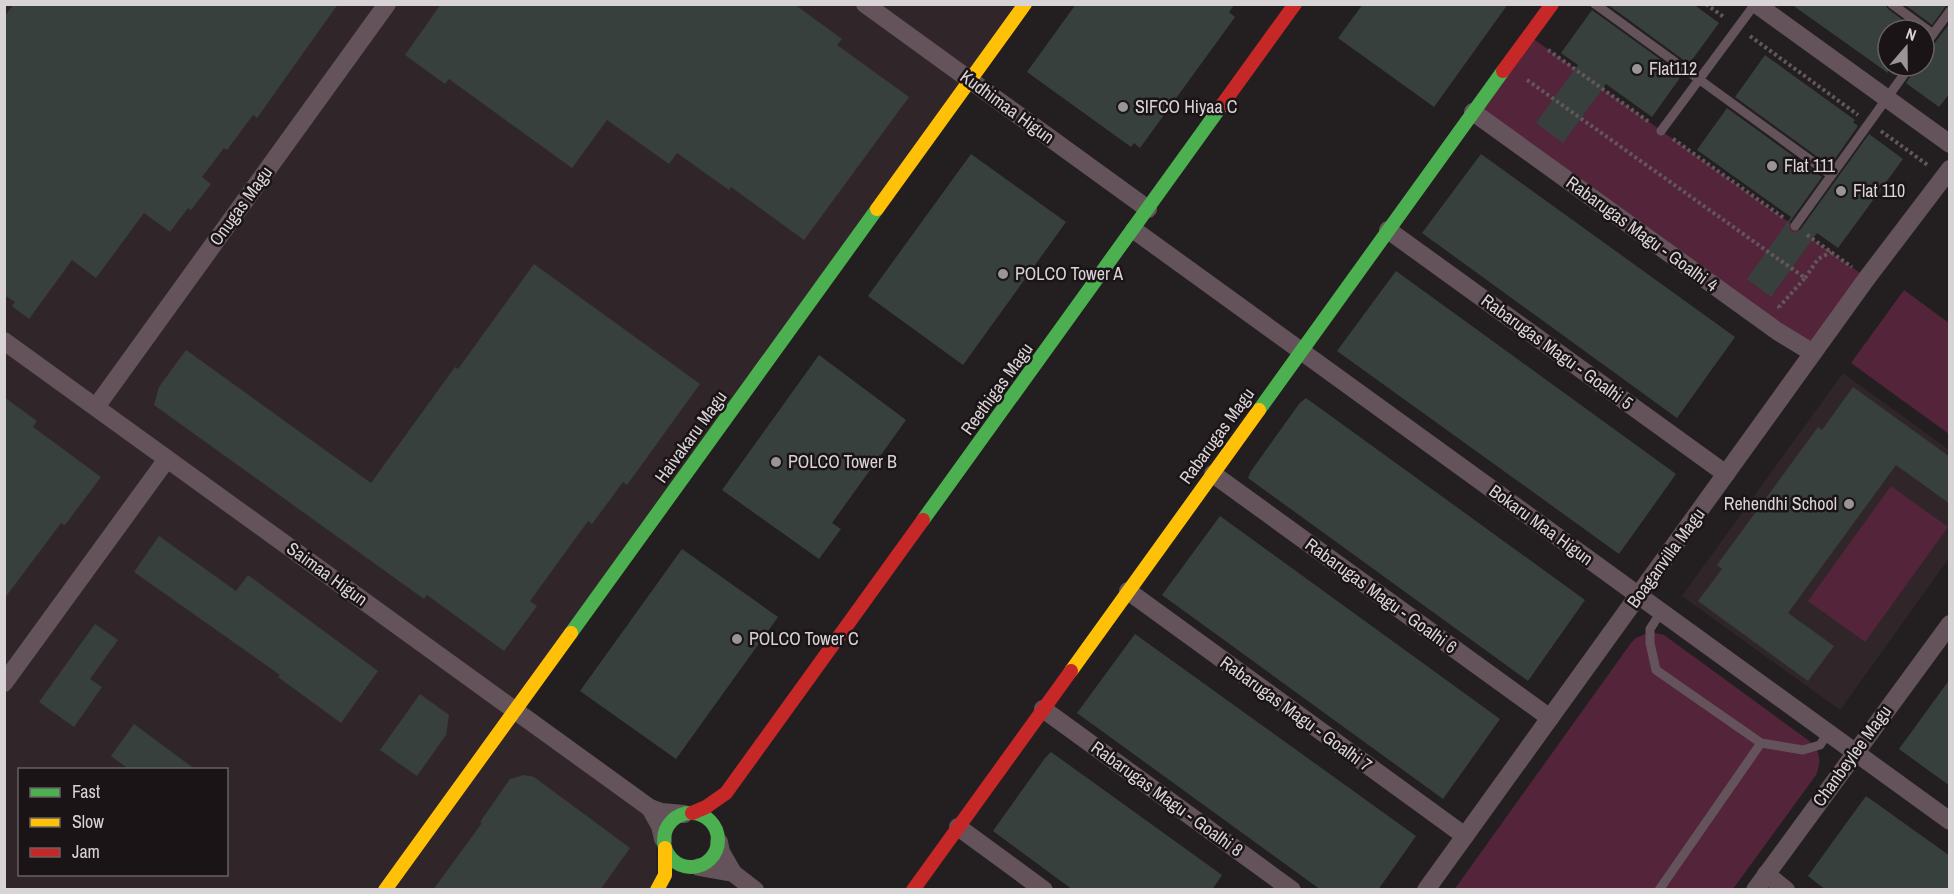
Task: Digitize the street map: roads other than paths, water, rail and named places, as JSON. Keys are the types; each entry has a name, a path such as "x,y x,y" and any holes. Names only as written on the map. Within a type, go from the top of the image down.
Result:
{"street":[{"name":"Onugas Magu","path":"96,407 387,4"},
{"name":"Kudhimaa Higun","path":"865,4 1148,209"},
{"name":"Haivakaru Magu","path":"385,890 1025,4"},
{"name":"Reethigas Magu","path":"718,837 721,806 726,793 1295,4"},
{"name":"Rabarugas Magu","path":"913,890 1552,4"},
{"path":"1755,4 1950,144"},
{"name":"Rabarugas Magu - Goalhi 4","path":"1473,112 1777,332 1813,353"},
{"name":"Boaganvilla Magu","path":"1426,890 1867,278 1947,173"},
{"name":"Bokaru Maa Higun","path":"1134,230 1950,820"},
{"name":"Rabarugas Magu - Goalhi 5","path":"1388,230 1726,474"},
{"name":"Saimaa Higun","path":"4,341 650,808 661,812 688,813"},
{"path":"4,683 167,459"},
{"name":"Rabarugas Magu - Goalhi 6","path":"1213,474 1550,718"},
{"name":"Rabarugas Magu - Goalhi 7","path":"1128,591 1465,836"},
{"name":"Chanbeylee Magu","path":"1755,890 1854,752 1948,631"},
{"name":"Rabarugas Magu - Goalhi 8","path":"1043,709 1292,890"},
{"name":"Reethigas Magu","path":"688,813 706,807 726,793"},
{"name":"Saimaa Higun","path":"650,808 660,826 664,844"},
{"path":"657,890 665,875 665,831 669,823 688,813 708,819 718,837 721,852 733,873 755,890"},
{"path":"958,827 1044,890"},
{"path":"699,867 713,857 718,837"},
{"path":"664,844 668,856 674,862 690,868 699,867 733,873"},
{"path":"1766,874 1786,890"}],"lane":[{"path":"1595,4 1831,176"},
{"path":"1661,131 1755,4"},
{"path":"1892,4 1911,18"},
{"path":"1936,30 1950,11"},
{"path":"1795,226 1902,78"},
{"path":"1661,612 1650,629 1650,643 1656,670 1761,742 1803,750 1820,746 1828,733"},
{"path":"1659,890 1761,742"}],"place":[{"name":"Flat112","path":"1637,69"},
{"name":"SIFCO Hiyaa C","path":"1123,107"},
{"name":"Flat 111","path":"1772,166"},
{"name":"Flat 110","path":"1841,191"},
{"name":"POLCO Tower A","path":"1003,274"},
{"name":"POLCO Tower B","path":"776,462"},
{"name":"Rehendhi School","path":"1849,504"},
{"name":"POLCO Tower C","path":"737,639"}]}
